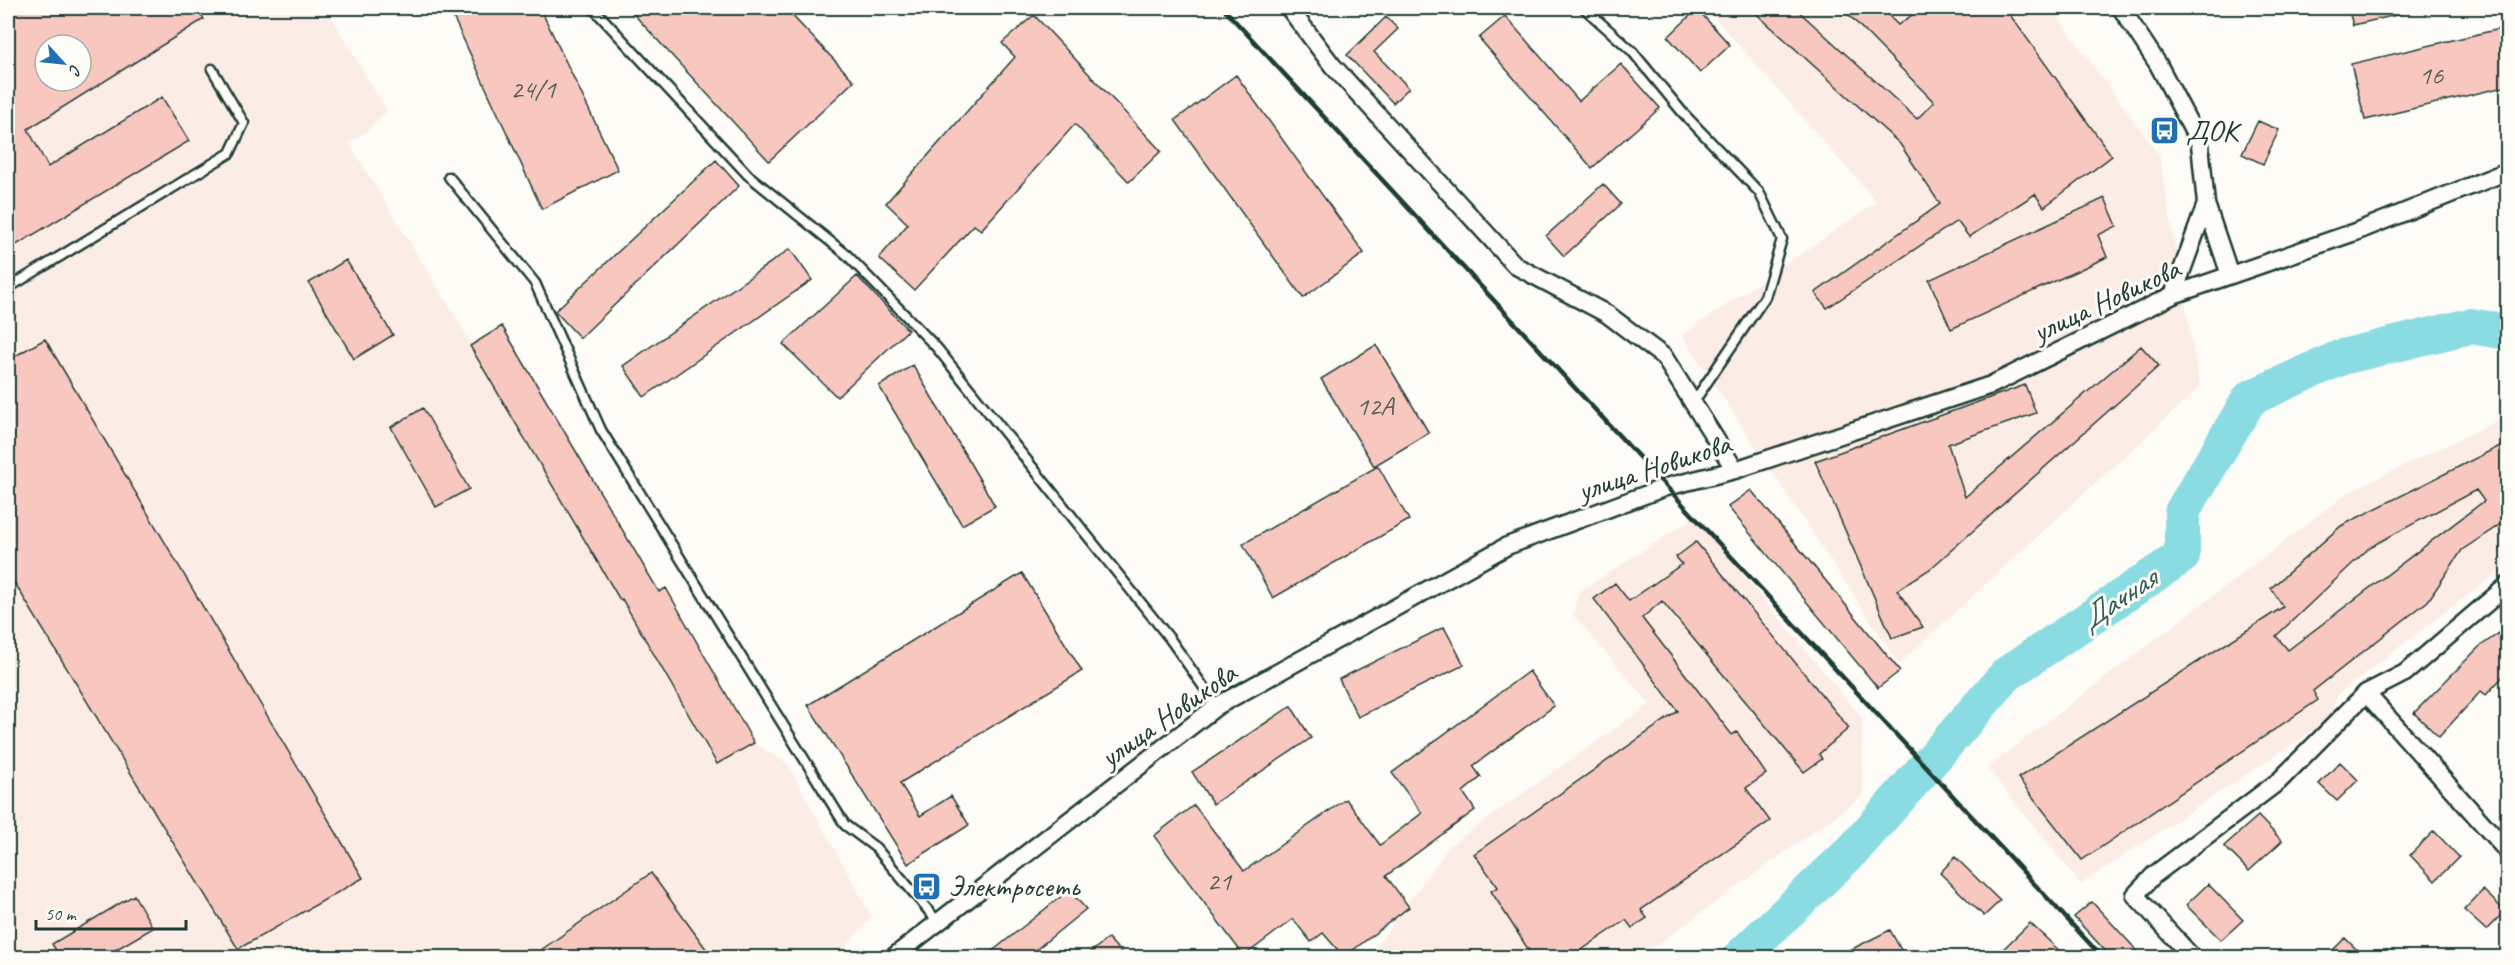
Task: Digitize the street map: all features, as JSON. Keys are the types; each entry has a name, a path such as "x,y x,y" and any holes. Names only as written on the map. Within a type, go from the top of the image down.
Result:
{"street":[{"path":"1289,8 1332,65 1516,266 1607,314 1664,357 1735,470"},
{"path":"2121,8 2158,64 2200,144 2206,204 2230,275"},
{"name":"улица Новикова","path":"892,957 1217,706 1507,546 1666,487 1735,470 1991,385 2173,295 2355,232 2508,171"},
{"path":"2173,295 2206,204"},
{"path":"2193,957 2135,895 2154,875 2278,781 2366,693 2405,673 2508,585"},
{"path":"2366,693 2508,852"}],"lane":[{"path":"593,8 748,175 847,255 937,348 1170,639 1217,706"},
{"path":"1584,8 1632,51 1683,113 1759,192 1782,239 1765,297 1695,400 1735,470"},
{"path":"8,288 230,153 243,123 212,69"},
{"path":"449,177 535,283 601,430 845,825 876,849 938,922"}],"shaded area":[{"path":"8,8 326,8 387,111 366,132 349,143 472,344 470,346 619,600 622,599 716,764 754,743 787,763 872,917 837,957 8,957"},
{"path":"1706,8 2051,8 2159,155 2200,387 1899,664 1682,335 1877,202"},
{"path":"2507,416 2507,565 2337,695 2330,719 2081,884 1987,768 2349,492"},
{"path":"1695,517 1862,718 1863,796 1640,957 1368,958 1450,845 1650,704 1573,615 1579,592"}],"building":[{"path":"8,8 197,8 204,19 93,88 93,33 33,33 33,93 86,93 28,129 48,167 162,97 189,141 8,250"},
{"path":"449,8 540,8 618,170 542,209"},
{"path":"628,8 785,8 854,81 769,161"},
{"path":"1750,8 1795,8 1917,119 1934,102 1842,8 1881,8 1898,25 1922,8 2005,8 2112,156 2044,207 2035,194 1969,237 1957,221 1827,308 1815,293 1940,204 1900,144"},
{"path":"2348,8 2400,8 2401,14 2353,25"},
{"path":"1697,9 1730,45 1700,73 1668,37"},
{"path":"1034,15 1161,151 1129,182 1075,124 981,230 974,225 914,290 879,258 908,224 886,203 1015,57 1002,43"},
{"path":"1505,16 1579,101 1621,64 1660,108 1592,168 1479,38"},
{"path":"1386,17 1398,29 1374,52 1409,88 1393,103 1347,55"},
{"path":"2508,27 2508,86 2365,120 2351,64"},
{"path":"1236,75 1364,253 1303,298 1175,120"},
{"path":"2258,121 2279,130 2263,164 2242,154"},
{"path":"716,160 739,186 580,338 555,311"},
{"path":"1603,184 1621,204 1564,256 1546,236"},
{"path":"2105,198 2117,226 2098,235 2107,257 1951,329 1929,280"},
{"path":"790,249 812,280 644,397 623,366"},
{"path":"346,260 393,335 354,359 309,283"},
{"path":"857,276 908,330 837,397 783,344"},
{"path":"502,326 659,592 666,588 754,743 717,764 622,599 620,600 470,346"},
{"path":"45,339 363,878 238,949 8,572 8,360"},
{"path":"1376,345 1429,433 1374,466 1321,379"},
{"path":"2141,346 2159,366 1930,569 1897,590 1923,627 1892,638 1815,461 2025,385 2036,413 1948,444 1965,497"},
{"path":"913,365 995,506 962,525 879,386"},
{"path":"423,408 469,489 436,507 391,427"},
{"path":"2502,445 2508,453 2508,519 2462,550 2428,601 2313,691 2318,700 2082,860 2018,778 2283,607 2271,588 2341,526","holes":["2476,490 2484,501 2288,650 2276,636 2370,547"]},
{"path":"1378,466 1409,520 1273,598 1243,544"},
{"path":"1751,490 1900,671 1878,688 1728,507"},
{"path":"1696,542 1849,728 1819,754 1822,759 1804,772 1662,601 1642,618 1732,735 1737,732 1766,774 1746,788 1770,821 1641,910 1647,918 1632,928 1626,920 1571,957 1533,957 1491,891 1498,887 1474,854 1678,711 1594,599 1615,583 1629,601 1682,564 1676,557"},
{"path":"1022,573 1082,671 900,783 920,816 951,796 969,825 908,864 808,705"},
{"path":"1444,627 1464,665 1358,717 1339,679"},
{"path":"2508,627 2508,671 2486,695 2481,691 2439,737 2414,713 2479,647"},
{"path":"1529,671 1554,706 1473,766 1481,777 1463,792 1475,810 1386,876 1409,907 1344,957 1323,933 1311,942 1293,919 1244,956 1154,836 1194,805 1244,871 1346,799 1380,845 1422,813 1392,773"},
{"path":"1291,706 1311,738 1213,804 1192,772"},
{"path":"2340,762 2358,780 2337,801 2319,784"},
{"path":"2258,816 2282,841 2249,871 2224,846"},
{"path":"2434,831 2459,857 2435,881 2410,855"},
{"path":"1955,857 2000,901 1984,916 1940,873"},
{"path":"651,873 712,957 531,957"},
{"path":"2208,884 2243,920 2221,940 2186,905"},
{"path":"1069,890 1086,909 1027,957 985,957"},
{"path":"2483,890 2505,911 2486,930 2464,910"},
{"path":"134,895 153,928 103,957 60,957 52,944"},
{"path":"2092,902 2143,957 2111,957 2074,917"},
{"path":"2030,923 2066,957 1995,957"},
{"path":"1890,930 1905,957 1836,957"},
{"path":"1108,938 1125,957 1085,957"},
{"path":"2345,938 2364,957 2326,957"}],"waterway":[{"name":"Дачная","path":"1739,958 1854,849 2007,674 2182,556 2182,512 2250,398 2342,357 2470,326 2508,332"}],"railway":[{"path":"1223,8 2103,958"}],"place":[{"name":"ДОК","path":"2165,130"},
{"name":"Электросеть","path":"927,886"}]}
